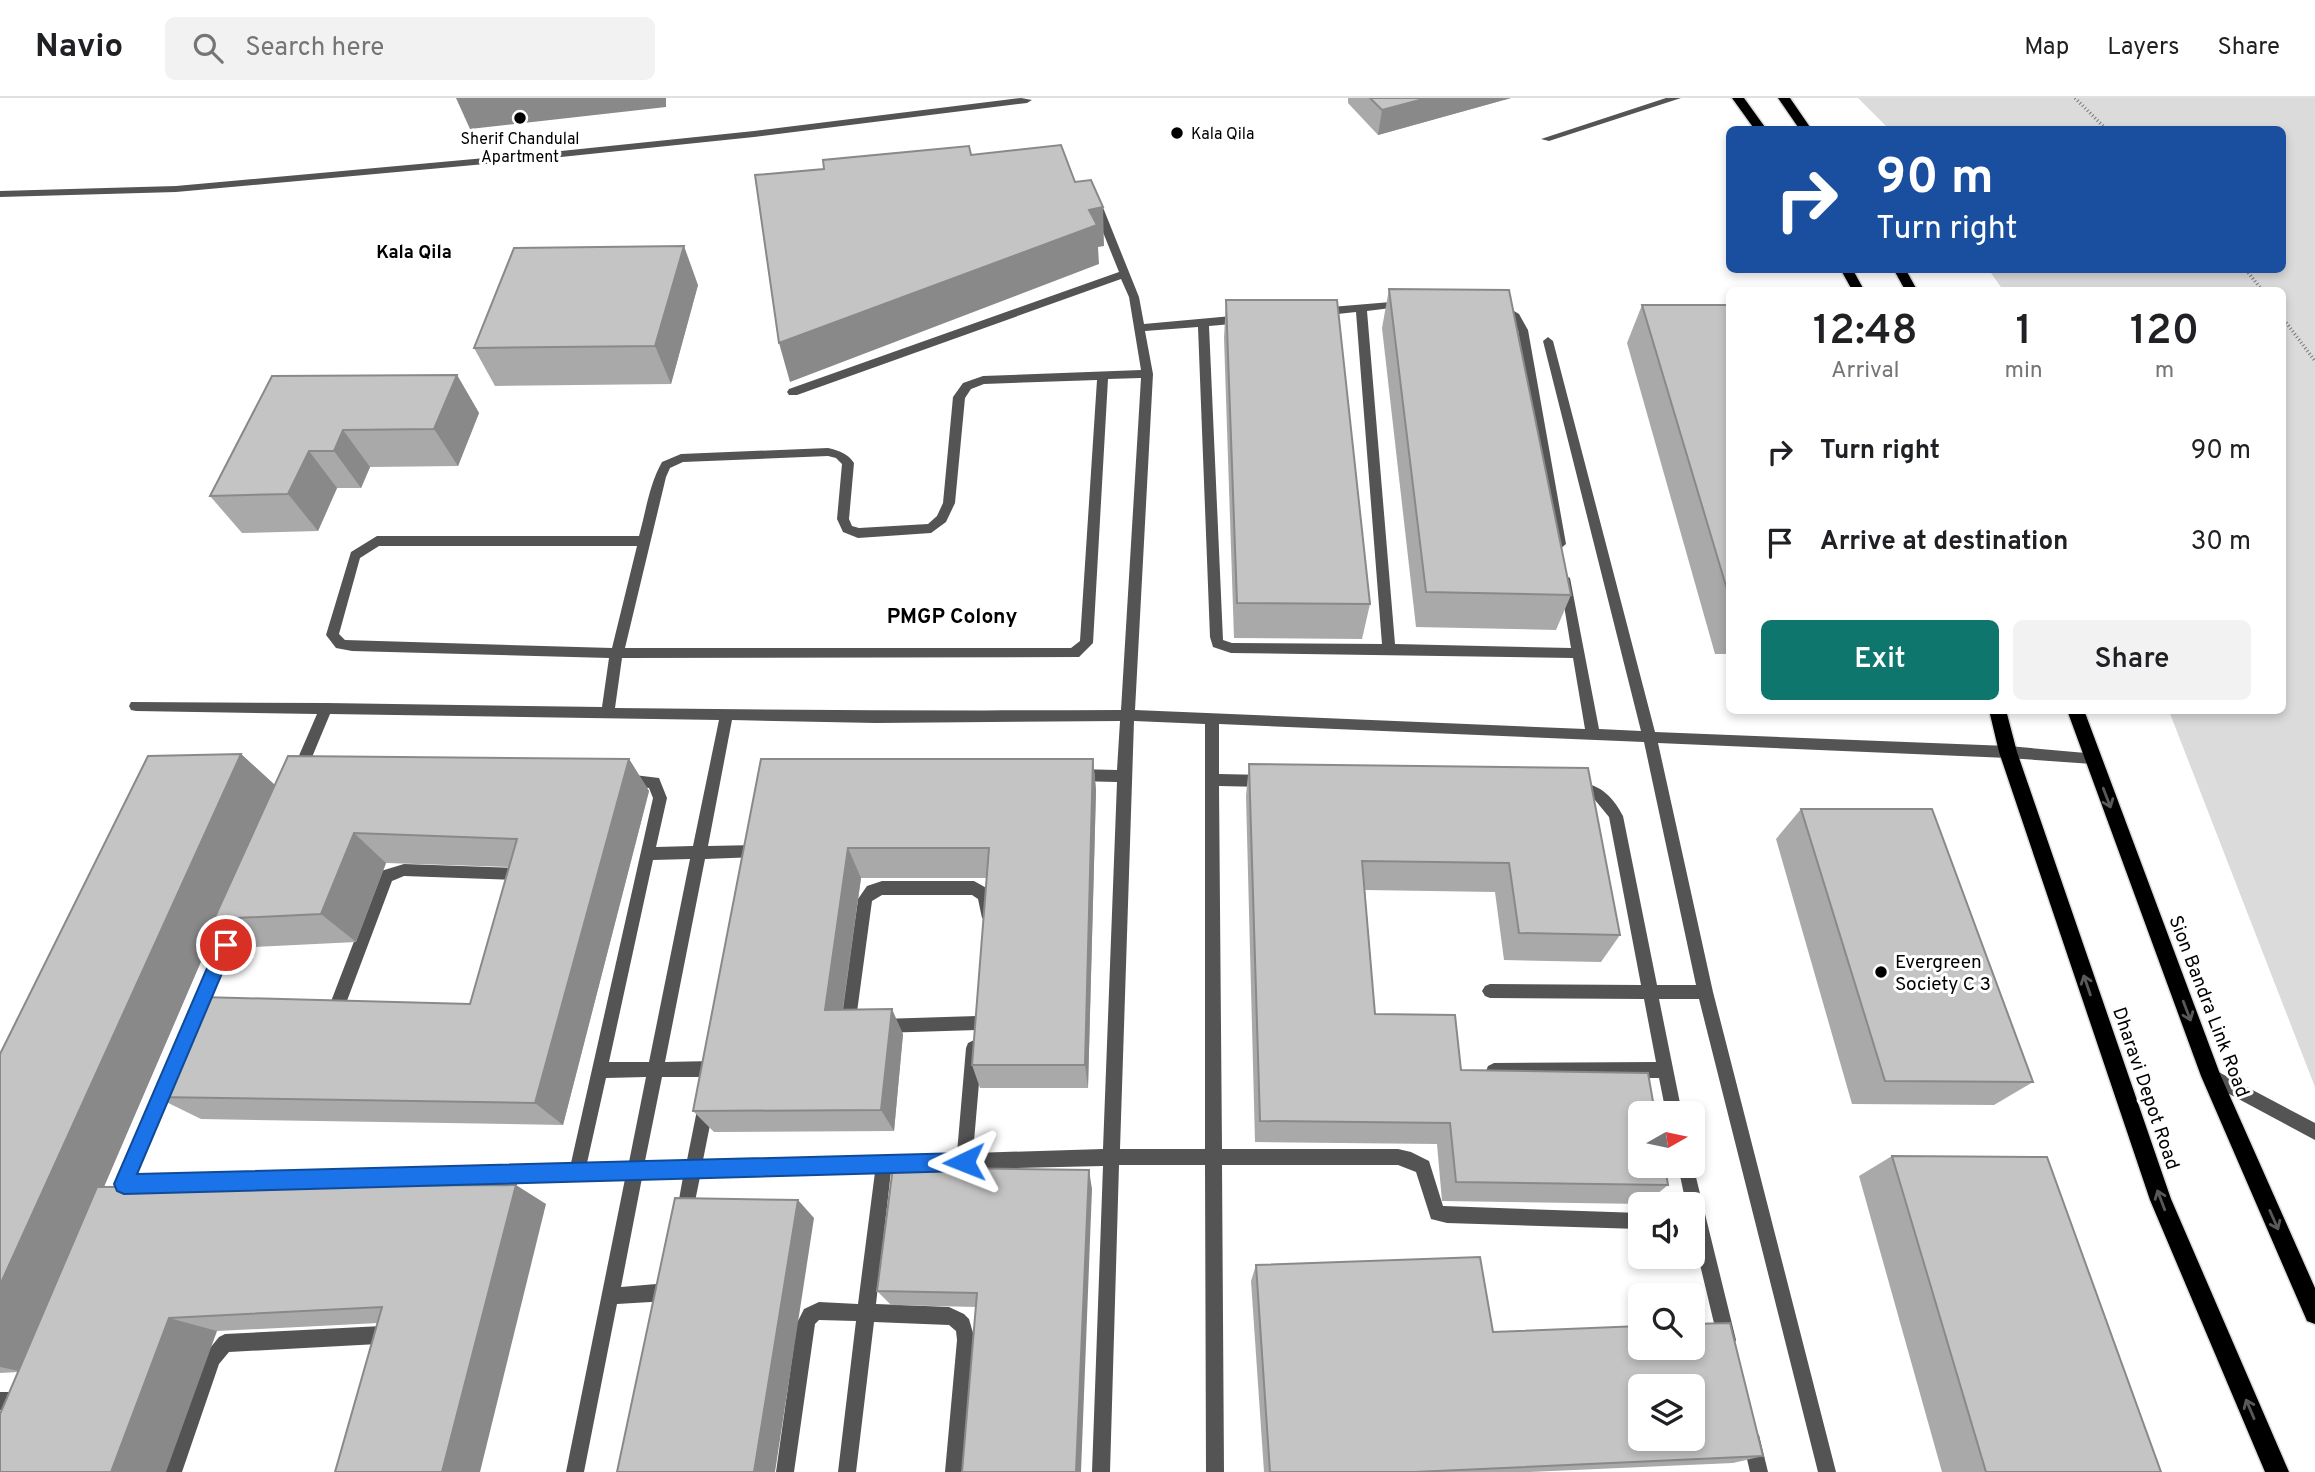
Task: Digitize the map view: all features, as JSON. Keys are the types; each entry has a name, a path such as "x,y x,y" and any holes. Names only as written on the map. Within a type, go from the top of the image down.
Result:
{"main road":[{"path":"1738,98 1758,126"},
{"path":"1784,98 1803,126"},
{"name":"Dharavi Depot Road","path":"1998,714 2008,752 2161,1200 2277,1472"},
{"name":"Sion Bandra Link Road","path":"2076,714 2211,1076 2315,1313"}],"street":[{"path":"1546,139 1676,98"},
{"path":"0,194 176,189 561,154 754,134 1027,100"},
{"path":"1092,193 1134,297 1147,374 1124,776 1101,1472"},
{"path":"793,392 1124,274"},
{"path":"1487,302 1500,305 1515,317 1523,330 1563,559"},
{"path":"1308,313 1411,303"},
{"path":"1361,307 1389,649"},
{"path":"1140,328 1256,317"},
{"path":"1203,322 1216,637 1219,643 1231,648 1579,653"},
{"path":"1548,341 1650,738 1705,992 1827,1472"},
{"path":"608,711 617,653 660,477 666,465 681,458 828,452 840,455 848,463 843,519 847,529 858,533 931,528 943,519 949,503 959,397 967,387 984,380 1147,374"},
{"path":"645,541 377,541 355,555 332,629 335,640 352,646 617,653 1079,651 1086,643 1103,375"},
{"path":"1565,573 1593,736"},
{"path":"136,706 876,717 1127,715 2008,752 2092,758"},
{"path":"294,784 326,708"},
{"path":"575,1472 727,713"},
{"path":"1212,719 1214,1472"},
{"path":"1055,775 1124,776"},
{"path":"577,1172 660,798 658,788 653,782 605,780"},
{"path":"1213,780 1281,782"},
{"path":"1555,788 1596,791 1608,800 1616,816 1671,1101"},
{"path":"647,854 757,851"},
{"path":"333,1018 386,876 404,870 520,874 527,878 528,894"},
{"path":"964,1162 977,1017 858,1026 849,1013 864,899 874,889 979,890 985,895 988,905 985,932"},
{"path":"199,1019 243,904"},
{"path":"1490,991 1705,992"},
{"path":"113,1209 176,1063"},
{"path":"598,1070 656,1069 712,1075 680,1237"},
{"path":"1472,1071 1664,1070"},
{"path":"2211,1076 2315,1132"},
{"path":"124,1184 1112,1157 1398,1157 1412,1160 1423,1167 1437,1213 1628,1221"},
{"path":"847,1472 884,1164"},
{"path":"1705,1260 1730,1354"},
{"path":"611,1296 669,1292"},
{"path":"785,1472 806,1323 810,1315 819,1311 949,1316 959,1319 965,1328 954,1472"},
{"path":"173,1472 212,1359 225,1343 382,1335 388,1338 393,1347 391,1360"},
{"path":"0,1401 32,1401"},
{"path":"1746,1419 1759,1472"}],"path":[{"path":"2075,98 2103,126"},
{"path":"2248,273 2260,287"},
{"path":"2286,322 2315,361"}],"shaded area":[{"path":"1858,98 2315,98 2315,1087 2170,714 2286,714 2286,287 2001,287 1991,273 2286,273 2286,126 1886,126"}],"building":[{"path":"1370,98 1427,98 1382,110"},
{"path":"1061,145 1075,182 1091,180 1103,207 1089,210 1097,225 779,343 755,175 824,169 823,160 969,146 971,155"},
{"path":"684,246 655,346 474,348 514,248"},
{"path":"1389,289 1509,290 1571,595 1426,592"},
{"path":"1226,300 1337,300 1370,604 1237,603"},
{"path":"1642,305 1726,305 1726,586"},
{"path":"457,375 434,429 343,430 334,451 309,451 288,494 210,496 272,376"},
{"path":"241,754 0,1285 0,1054 148,756"},
{"path":"288,756 629,759 535,1103 156,1097 202,997 470,1004 517,839 354,833 321,914 214,919"},
{"path":"761,759 1093,759 1085,1065 972,1065 989,848 848,848 825,1010 892,1009 881,1110 693,1111"},
{"path":"1249,764 1588,768 1620,935 1519,933 1509,863 1362,861 1375,1014 1455,1015 1461,1070 1648,1073 1653,1101 1628,1101 1628,1178 1667,1178 1668,1185 1456,1182 1450,1123 1260,1121"},
{"name":"Evergreen Society C 3","path":"1801,809 1932,809 2033,1082 1885,1081"},
{"path":"1892,1156 2047,1157 2161,1472 1986,1472"},
{"path":"893,1167 1089,1170 1076,1472 962,1472 977,1293 877,1291"},
{"path":"516,1185 442,1472 335,1472 382,1307 169,1318 111,1472 0,1472 0,1414 97,1187"},
{"path":"675,1198 798,1200 754,1472 617,1472"},
{"path":"1480,1257 1493,1332 1628,1326 1628,1360 1705,1360 1705,1324 1730,1323 1763,1456 1415,1472 1270,1472 1256,1265"}],"place":[{"name":"Sherif Chandulal Apartment","path":"520,118"},
{"name":"Kala Qila","path":"1177,133"},
{"name":"Evergreen Society C 3","path":"1881,972"}],"district":[{"name":"Kala Qila","path":"414,252"},
{"name":"PMGP Colony","path":"952,616"}],"route":[{"path":"226,945 124,1184 964,1162"}]}
